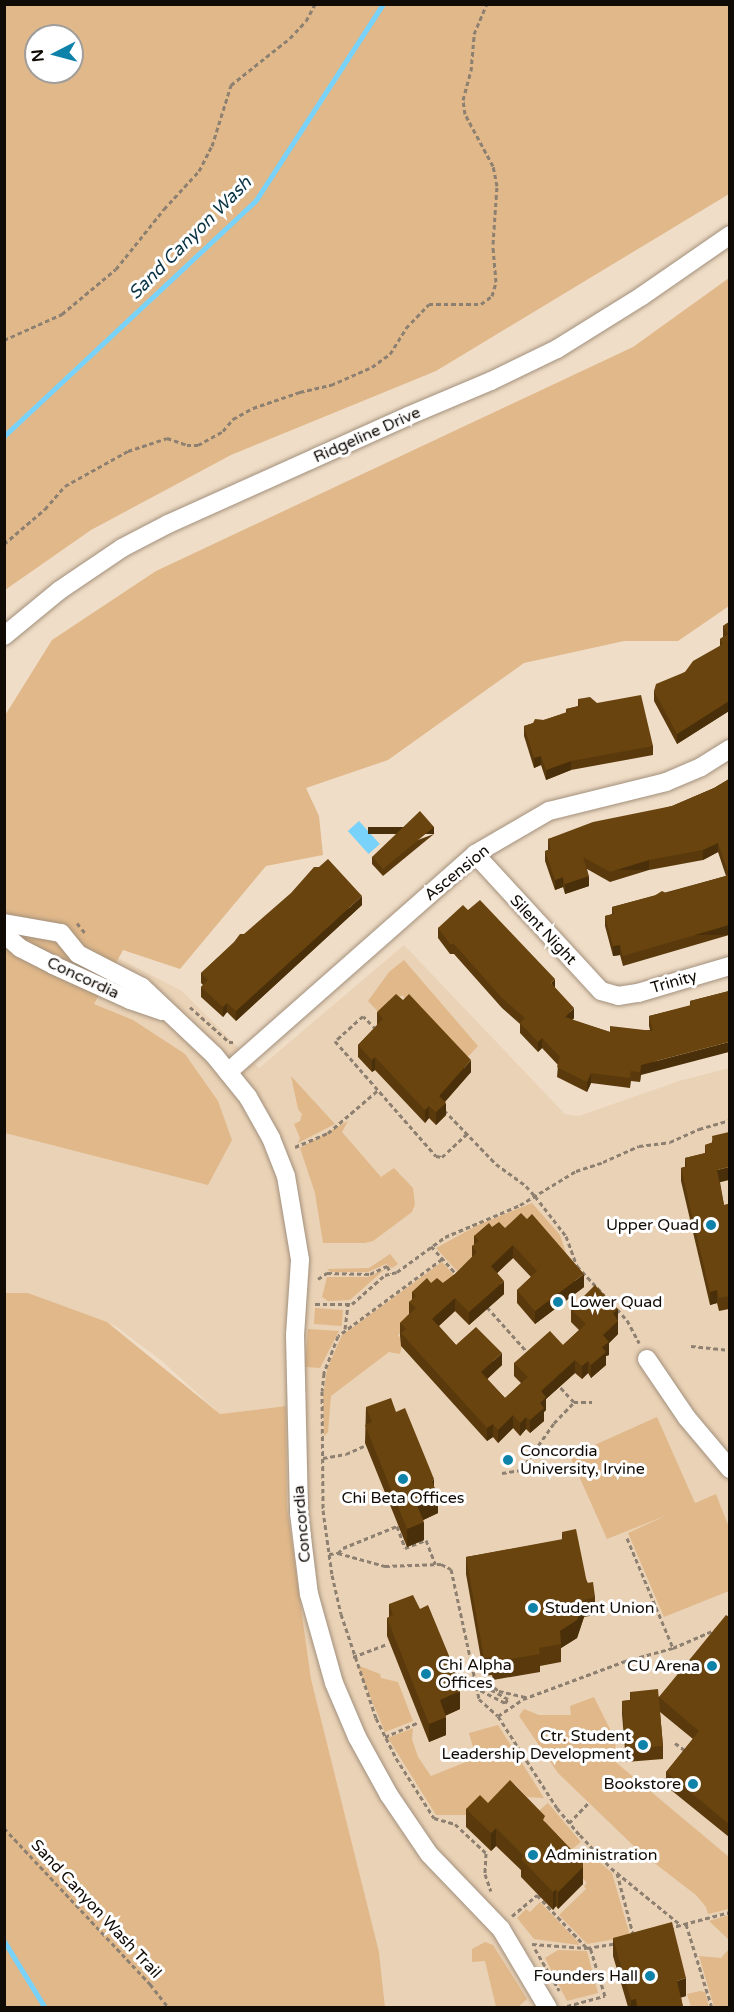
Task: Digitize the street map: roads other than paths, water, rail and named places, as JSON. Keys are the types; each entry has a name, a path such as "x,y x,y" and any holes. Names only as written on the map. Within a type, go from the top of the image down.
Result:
{"street":[{"name":"Ridgeline Drive","path":"4,636 60,590 122,548 168,524 491,381 557,349 642,296 729,235"},
{"name":"Ascension","path":"228,1072 475,854 549,811 666,782 702,767 729,749"},
{"name":"Silent Night","path":"475,854 601,992 618,996"},
{"name":"Concordia","path":"4,923 61,933 78,954 142,987 166,1013 214,1055 248,1097 271,1138 286,1176 298,1237 300,1260 295,1335 299,1513 309,1594 334,1683 357,1737 389,1795 429,1854 501,1929 548,2007"},
{"name":"Concordia","path":"4,934 20,948 53,965 130,1000 166,1013"},
{"name":"Trinity","path":"618,996 638,993 729,966"},
{"path":"647,1359 687,1419 729,1469"}],"water":[{"path":"359,821 380,844 369,854 348,831"}],"waterway":[{"name":"Sand Canyon Wash","path":"4,436 256,200 383,4"},
{"name":"Sand Canyon Wash","path":"4,1941 45,2008"}],"place":[{"name":"Upper Quad","path":"711,1225"},
{"name":"Lower Quad","path":"558,1302"},
{"name":"Concordia University, Irvine","path":"508,1460"},
{"name":"Chi Beta Offices","path":"403,1479"},
{"name":"Student Union","path":"533,1608"},
{"name":"CU Arena","path":"712,1666"},
{"name":"Chi Alpha Offices","path":"426,1674"},
{"name":"Ctr. Student Leadership Development","path":"643,1745"},
{"name":"Bookstore","path":"693,1784"},
{"name":"Administration","path":"533,1855"},
{"name":"Founders Hall","path":"650,1976"}]}
